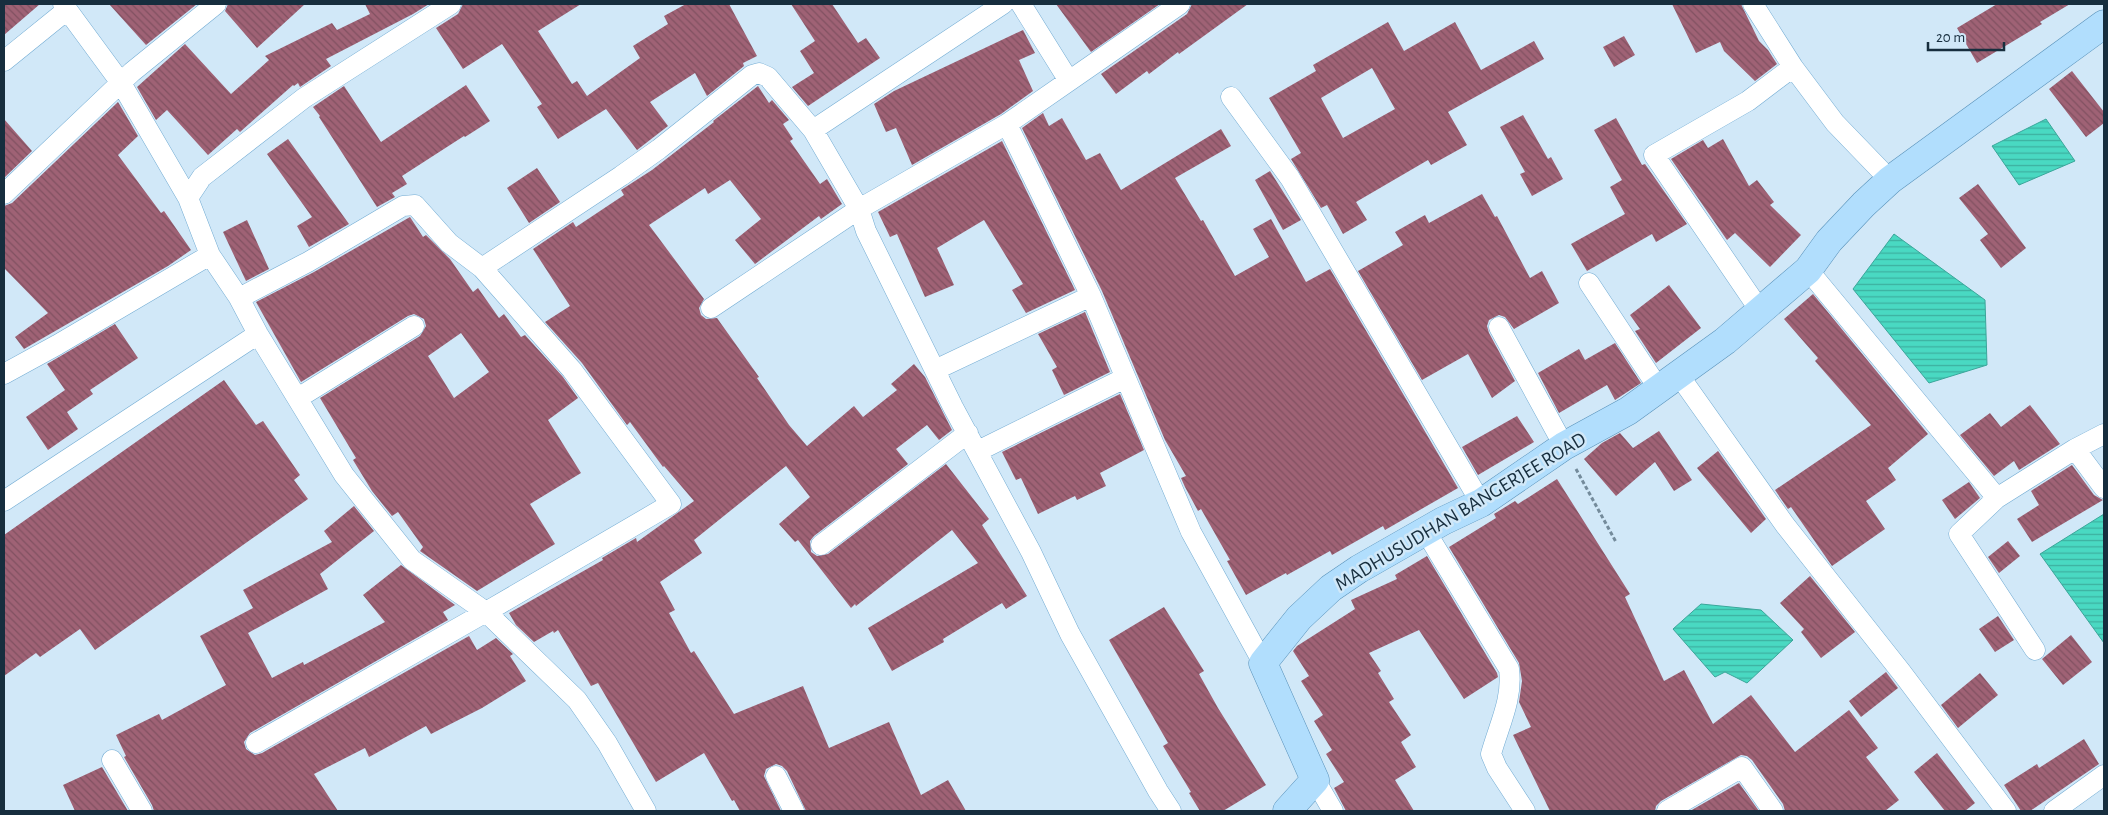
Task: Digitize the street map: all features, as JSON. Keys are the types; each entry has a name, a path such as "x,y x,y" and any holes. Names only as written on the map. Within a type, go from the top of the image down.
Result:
{"main road":[{"name":"MADHUSUDHAN BANGERJEE ROAD","path":"1263,663 1299,618 1331,588 1359,569 1481,503 1564,446 1628,411 1725,342 1808,270 1830,241 1864,204 1890,180 2104,24"},
{"path":"1263,663 1315,780 1287,811"}],"street":[{"path":"4,194 120,83 216,4"},
{"path":"188,198 202,176 304,98 451,4"},
{"path":"813,130 1003,4"},
{"path":"1021,4 1069,81"},
{"path":"711,308 859,209 1007,124 1180,4"},
{"path":"1753,4 1793,67 1835,123 1890,180"},
{"path":"4,61 65,7 120,83 188,198 210,255 239,298 258,334 344,475 412,560 486,612 577,700 607,744 646,811"},
{"path":"1761,312 1654,154 1748,101 1793,67"},
{"path":"482,268 622,176 752,75 759,73 768,76 813,130 859,209 866,231 935,370 1031,552 1070,634 1171,811"},
{"path":"1231,97 1290,178 1481,503"},
{"path":"1007,124 1091,296 1191,532 1263,663"},
{"path":"239,298 308,262 403,206 410,204 421,211 449,243 482,268 572,370 671,504 256,743"},
{"path":"4,374 210,255"},
{"path":"1808,270 1997,498"},
{"path":"1589,283 1902,673 2006,811"},
{"path":"935,370 1091,296"},
{"path":"298,398 414,326"},
{"path":"1499,327 1564,446"},
{"path":"4,501 258,334"},
{"path":"978,451 1125,378"},
{"path":"821,545 968,433"},
{"path":"2035,650 1959,534 1997,498 2074,448 2104,434"},
{"path":"2074,448 2104,488"},
{"path":"1426,532 1509,668 1511,682 1505,710 1491,754 1497,768 1525,811"},
{"path":"112,760 142,811"},
{"path":"1667,811 1742,767 1773,811"},
{"path":"2054,811 2104,775"},
{"path":"776,776 794,811"},
{"path":"1315,780 1334,811"}],"path":[{"path":"1564,446 1616,542"}],"shaded area":[{"path":"2046,119 2075,161 2019,185 1992,146"},
{"path":"1894,234 1985,300 1987,365 1929,383 1853,289"},
{"path":"2104,514 2104,643 2040,554"},
{"path":"1701,604 1761,610 1793,640 1747,683 1725,672 1715,677 1673,629"}],"building":[{"path":"4,4 40,4 4,35"},
{"path":"109,4 197,4 146,45"},
{"path":"228,4 305,4 257,48 225,11"},
{"path":"365,4 429,4 326,59 331,66 300,87 298,83 293,85 240,132 237,129 208,155 167,110 156,120 137,87 185,44 231,94 269,60 265,56 332,23 337,30 370,14"},
{"path":"463,4 581,4 538,31 572,84 577,81 587,96 640,58 633,46 668,24 664,16 686,4 729,4 757,56 743,63 744,66 707,96 695,73 650,102 668,126 637,150 606,109 558,139 537,107 542,104 502,44 463,69 436,28 458,14"},
{"path":"791,4 832,4 858,43 866,38 880,58 808,106 792,87 814,73 800,51 815,41"},
{"path":"1056,4 1160,4 1091,52"},
{"path":"1192,4 1248,4 1179,54 1178,52 1149,74 1147,71 1116,94 1101,74 1187,14"},
{"path":"1672,4 1741,4 1759,41 1768,50 1777,64 1755,81 1724,51 1720,42 1696,53"},
{"path":"1997,4 2070,4 2040,22 2042,24 1977,63 1957,28"},
{"path":"1388,22 1404,51 1455,22 1481,70 1534,41 1544,59 1448,112 1467,145 1431,165 1428,160 1356,202 1367,220 1343,234 1327,205 1321,208 1291,159 1301,153 1269,98 1316,71 1313,65","holes":["1372,68 1395,109 1343,138 1321,98"]},
{"path":"1023,30 1035,53 1019,60 1033,91 1001,114 912,165 896,128 886,132 874,104 894,91"},
{"path":"1624,36 1635,55 1614,67 1603,47"},
{"path":"2072,71 2104,112 2104,123 2086,137 2049,89"},
{"path":"466,85 490,121 402,176 407,184 392,193 395,197 377,207 313,107 344,86 381,142"},
{"path":"758,86 769,103 772,100 789,120 783,124 793,139 790,141 820,184 827,179 842,204 821,219 819,216 755,264 735,240 761,219 730,180 708,194 705,188 649,225 704,299 699,308 701,315 706,319 717,318 759,377 757,378 789,425 807,446 854,406 863,417 897,390 891,384 914,364 925,377 952,430 939,440 927,425 896,449 908,464 814,536 810,541 811,552 817,556 828,554 946,464 989,519 982,525 1027,596 1006,609 1002,603 943,639 944,642 892,671 868,628 978,563 952,530 851,608 798,540 795,542 779,524 810,497 786,466 694,540 702,553 660,582 675,610 669,613 691,653 694,651 734,714 803,686 829,748 889,722 921,795 948,780 966,811 806,811 787,771 782,766 776,764 766,769 764,776 781,811 740,811 734,800 732,801 704,753 656,782 598,683 591,686 558,630 534,642 516,625 509,613 603,560 602,558 636,538 637,542 694,501 663,467 630,422 627,425 582,363 545,322 570,306 533,249 573,222 576,227 624,195 621,190 652,170"},
{"path":"118,102 138,136 118,155 161,213 164,211 191,250 168,266 24,349 15,337 48,313 4,268 4,206 12,203"},
{"path":"1043,113 1049,126 1062,118 1086,160 1100,153 1121,190 1221,129 1231,146 1175,178 1201,221 1203,220 1235,276 1269,257 1253,229 1271,219 1306,282 1330,269 1458,488 1385,530 1383,526 1332,555 1330,551 1246,595 1227,561 1230,560 1201,509 1198,511 1185,487 1181,478 1186,476 1165,440 1102,291 1022,128"},
{"path":"1523,115 1548,159 1551,157 1563,179 1532,196 1520,174 1525,172 1500,127"},
{"path":"1616,118 1642,165 1645,164 1687,224 1656,242 1652,234 1587,271 1571,244 1625,214 1610,187 1622,180 1594,130"},
{"path":"4,119 32,151 4,178"},
{"path":"288,139 349,224 309,247 297,226 312,217 267,154"},
{"path":"1723,139 1749,186 1757,180 1774,202 1770,205 1801,235 1770,267 1735,233 1727,240 1671,159 1703,140 1708,148"},
{"path":"1002,141 1075,290 1026,313 1012,290 1023,284 984,220 937,248 954,285 925,297 897,234 890,237 878,212"},
{"path":"537,168 560,202 529,223 507,188"},
{"path":"1270,171 1301,220 1283,230 1255,180"},
{"path":"1978,184 2026,248 2001,268 1980,240 1988,234 1959,198"},
{"path":"1482,194 1495,217 1497,216 1530,278 1542,271 1559,303 1514,329 1505,317 1499,315 1489,320 1487,326 1489,333 1515,381 1492,398 1468,354 1422,380 1358,271 1403,245 1395,232 1425,215 1429,223"},
{"path":"410,217 423,237 426,235 450,259 473,292 478,288 499,318 504,314 521,337 525,335 563,377 578,398 548,420 581,473 530,504 555,544 477,591 420,551 423,547 398,512 392,516 372,491 353,460 356,458 320,398 420,336 426,326 424,319 414,314 408,316 301,382 256,302 314,272","holes":["461,333 489,372 454,398 428,356"]},
{"path":"247,220 269,269 246,281 223,232"},
{"path":"1669,285 1701,328 1656,363 1635,331 1640,329 1630,315"},
{"path":"1813,294 1928,434 1888,468 1896,480 1866,501 1885,529 1832,566 1791,507 1788,509 1775,490 1871,425 1815,361 1818,358 1784,319"},
{"path":"1085,312 1110,372 1064,395 1052,370 1057,367 1038,334"},
{"path":"115,324 138,358 90,390 93,394 67,412 78,429 48,450 26,417 65,390 47,364"},
{"path":"1615,343 1641,383 1615,400 1607,385 1559,413 1538,373 1579,349 1585,360"},
{"path":"224,380 256,425 263,421 300,475 294,480 308,499 95,650 80,629 40,657 36,653 4,676 4,535"},
{"path":"1120,394 1144,450 1100,473 1106,486 1077,500 1075,496 1038,514 1021,478 1016,480 1002,452"},
{"path":"2030,405 2060,444 2019,470 2014,461 1994,476 1960,435 1990,413 2001,427"},
{"path":"1517,416 1534,442 1478,475 1462,447"},
{"path":"1659,431 1692,480 1674,491 1655,462 1616,496 1584,459 1602,443 1620,433 1633,448"},
{"path":"1718,451 1766,519 1751,533 1697,468"},
{"path":"2072,465 2094,495 2103,500 2032,542 2017,519 2039,505 2031,491"},
{"path":"1557,479 1630,594 1625,597 1664,681 1684,670 1713,724 1751,695 1795,752 1849,710 1878,748 1866,757 1899,800 1885,811 1785,811 1783,804 1752,760 1747,756 1741,755 1661,801 1656,806 1655,811 1550,811 1513,735 1531,727 1519,702 1522,681 1519,663 1449,547 1496,518 1494,514 1515,501 1518,504"},
{"path":"1969,482 1980,498 1955,519 1942,500"},
{"path":"354,506 374,531 320,574 328,589 248,633 272,678 303,662 304,665 385,622 363,595 401,565 455,605 443,612 448,620 250,733 244,742 246,749 255,755 262,753 469,636 477,650 496,638 513,654 510,656 526,681 482,708 431,734 426,726 369,757 365,748 314,774 338,811 154,811 124,757 126,756 116,735 159,714 162,720 226,685 200,636 253,608 243,590 332,542 324,531"},
{"path":"2008,541 2020,556 1999,573 1988,557"},
{"path":"1427,556 1498,677 1464,699 1419,630 1369,653 1381,671 1378,673 1394,699 1389,702 1411,735 1401,742 1416,767 1395,780 1414,811 1346,811 1334,788 1344,782 1326,754 1332,750 1314,721 1323,715 1301,681 1309,676 1293,651 1297,646 1355,609 1351,600 1397,579 1395,575"},
{"path":"1810,576 1855,632 1821,658 1801,632 1804,629 1780,603"},
{"path":"1164,607 1204,671 1199,674 1218,708 1266,785 1223,811 1200,811 1189,793 1191,792 1163,746 1168,743 1109,640"},
{"path":"1998,616 2014,640 1995,652 1979,629"},
{"path":"2071,635 2092,662 2063,685 2042,659"},
{"path":"1886,672 1898,688 1861,717 1849,701"},
{"path":"1980,673 1998,695 1958,728 1941,705"},
{"path":"2084,739 2099,764 2030,811 2021,811 2004,785 2037,764 2039,768"},
{"path":"1937,753 1975,803 1965,811 1945,811 1914,772"},
{"path":"102,767 128,811 75,811 63,785"},
{"path":"1739,783 1759,811 1690,811"}]}
